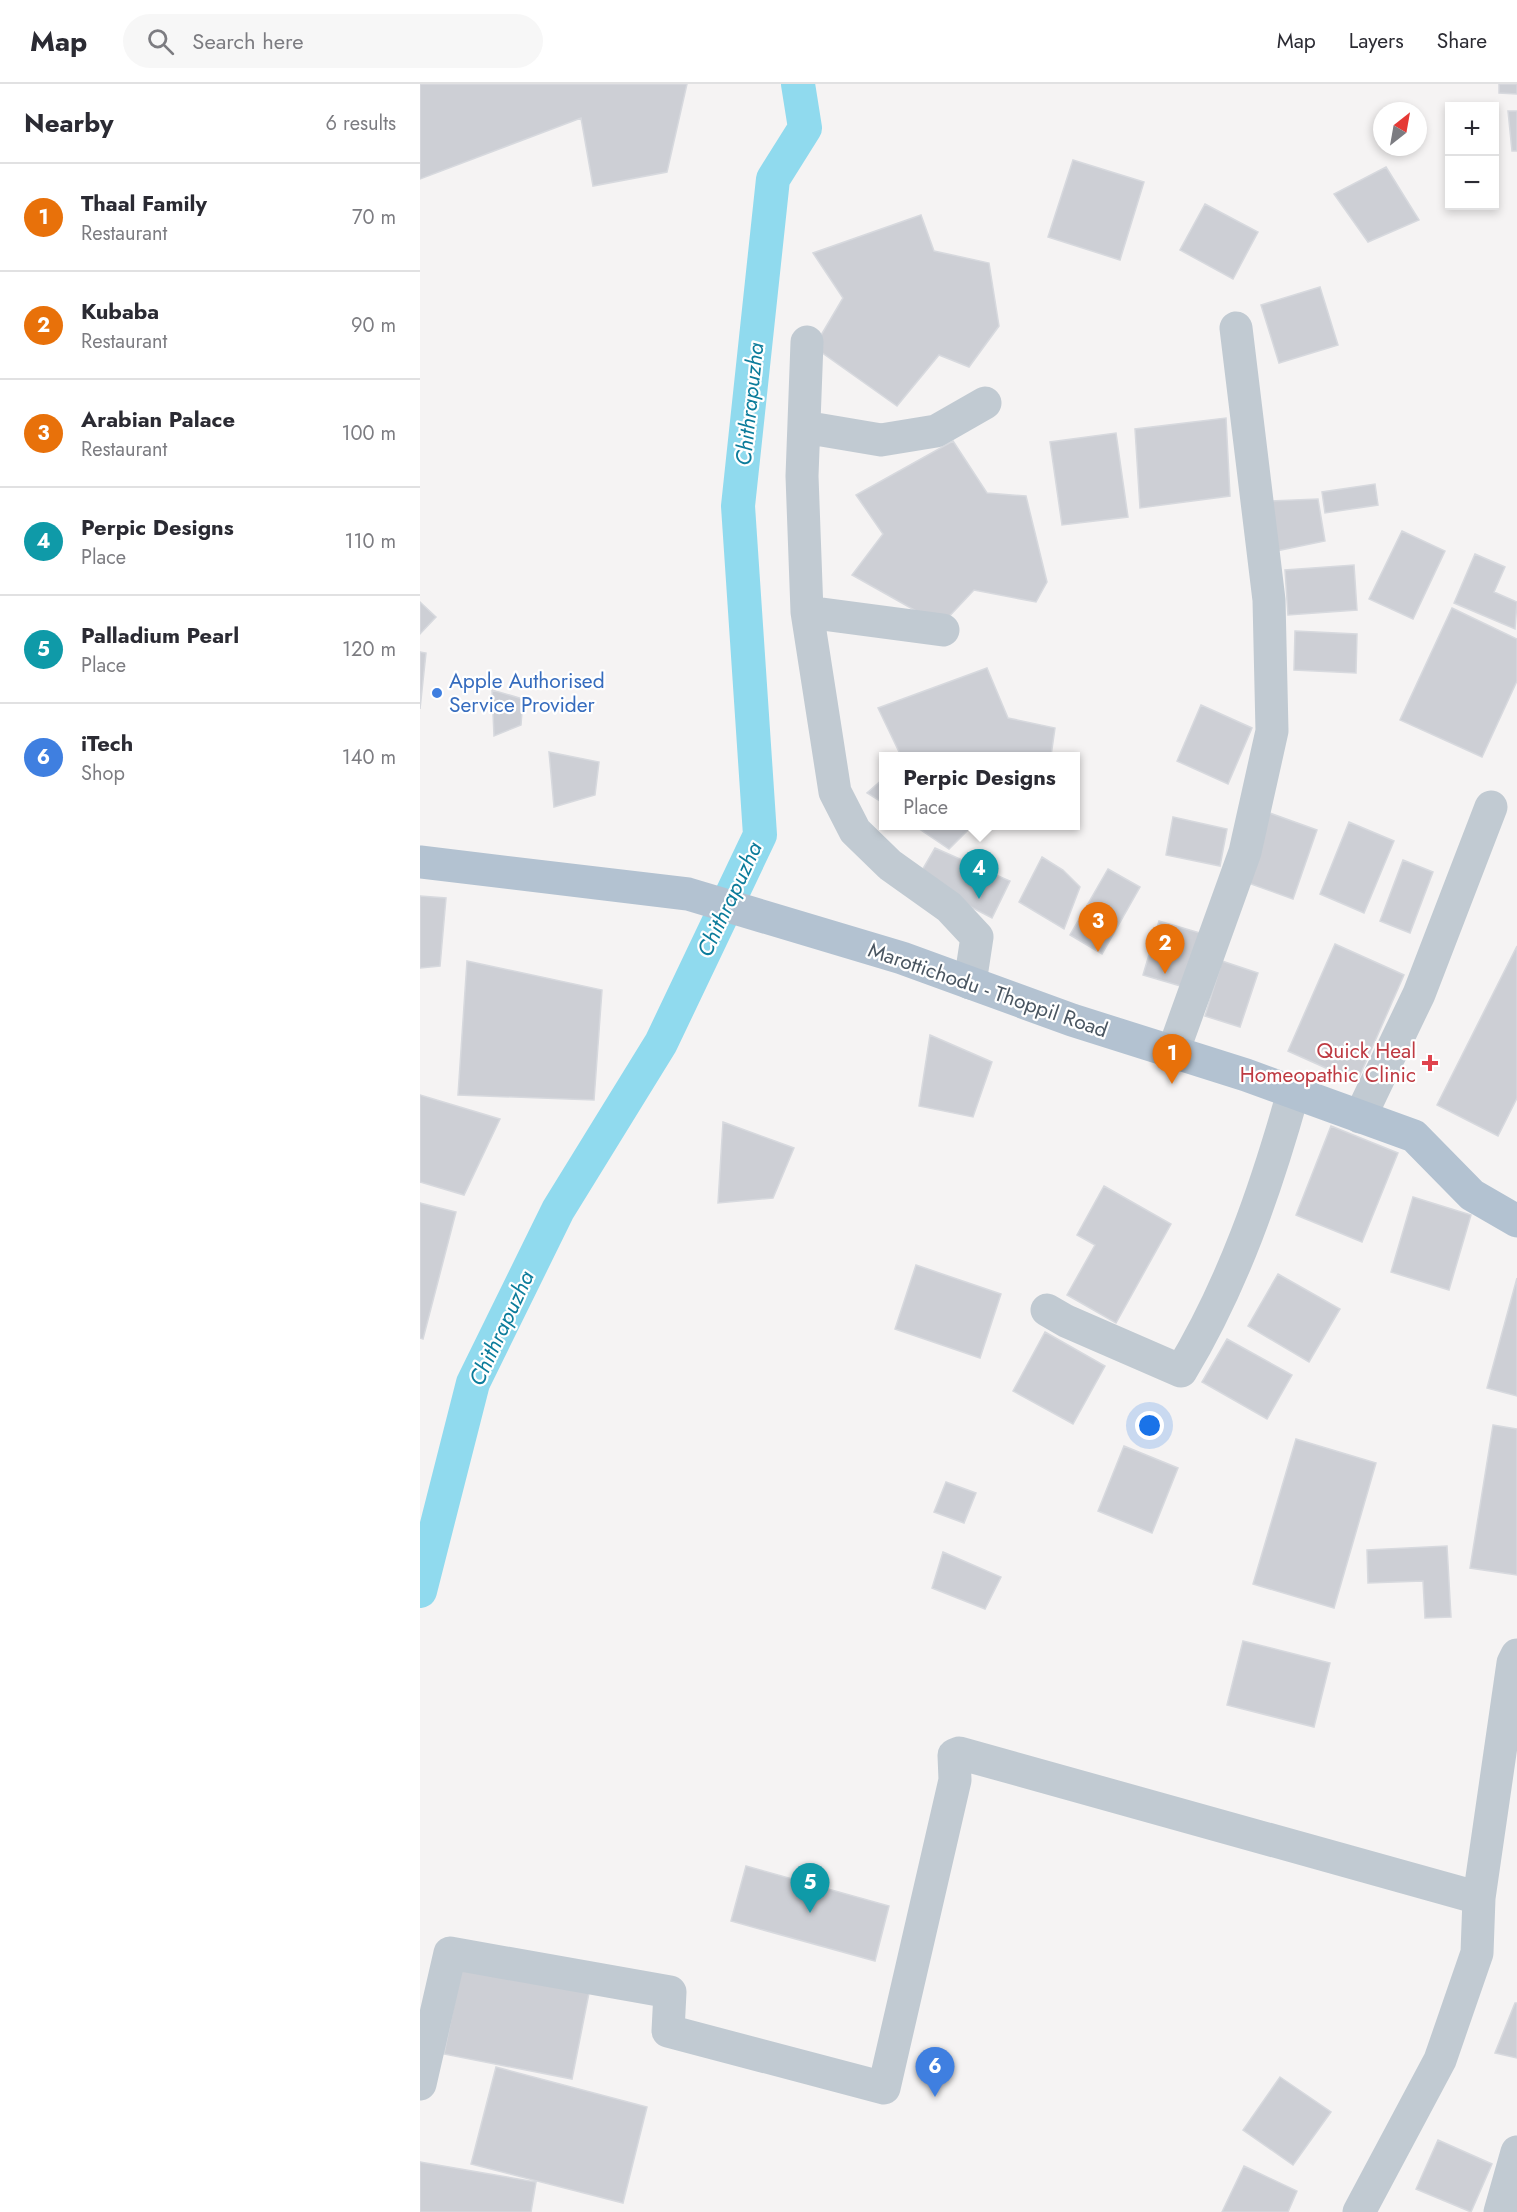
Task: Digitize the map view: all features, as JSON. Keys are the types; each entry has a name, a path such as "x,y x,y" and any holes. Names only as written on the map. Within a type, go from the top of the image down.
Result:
{"main road":[{"name":"Marottichodu - Thoppil Road","path":"420,862 688,894 902,958 1072,1020 1293,1093 1414,1137 1472,1195 1517,1221"}],"street":[{"path":"1173,1052 1245,852 1272,731 1269,600 1236,328"},
{"path":"807,342 802,476 807,612 835,792 855,831 890,865 949,907 977,937 970,983"},
{"path":"804,427 881,440 936,431 985,403"},
{"path":"807,612 943,630"},
{"path":"1360,1117 1419,994 1491,807"},
{"path":"1047,1310 1066,1322 1181,1371 1207,1327 1246,1237 1277,1149 1293,1093"},
{"path":"1359,2212 1440,2060 1477,1953 1479,1898 1513,1663 1517,1655"},
{"path":"420,2084 450,1953 670,1992 668,2031 884,2088 955,1780 954,1755 959,1753 1479,1898"},
{"path":"1500,2212 1517,2152"}],"building":[{"path":"420,84 687,84 667,172 593,186 581,118 420,179"},
{"path":"1499,84 1517,84 1517,94 1499,93"},
{"path":"1508,111 1517,111 1517,151 1512,151"},
{"path":"1073,160 1144,182 1120,260 1048,237"},
{"path":"1386,167 1419,220 1368,242 1334,194"},
{"path":"1205,204 1258,232 1233,279 1180,250"},
{"path":"921,215 934,251 989,263 999,326 969,367 939,355 897,406 814,347 843,298 813,253"},
{"path":"1320,287 1338,345 1279,363 1261,305"},
{"path":"1226,418 1230,496 1140,508 1135,429"},
{"path":"1116,433 1128,517 1062,525 1050,442"},
{"path":"953,441 987,493 1026,496 1047,582 1036,602 974,590 941,625 852,575 883,534 856,495"},
{"path":"1375,484 1378,505 1325,513 1322,492"},
{"path":"1318,499 1325,541 1276,551 1269,501"},
{"path":"1402,531 1445,551 1413,619 1369,599"},
{"path":"1475,554 1505,567 1494,592 1517,602 1515,629 1454,603"},
{"path":"1354,565 1357,610 1288,615 1285,570"},
{"path":"420,602 436,617 420,634"},
{"path":"1452,608 1517,639 1517,681 1482,757 1400,720"},
{"path":"1295,631 1357,634 1356,673 1294,670"},
{"path":"420,652 426,653 420,709"},
{"path":"987,668 1008,718 1055,728 1052,752 899,752 878,708"},
{"path":"492,690 523,699 521,725 494,736"},
{"path":"1201,705 1252,728 1228,784 1177,761"},
{"path":"549,752 599,762 595,795 554,807"},
{"path":"879,782 879,800 867,793"},
{"path":"1267,812 1317,830 1293,899 1243,881"},
{"path":"1173,817 1227,829 1220,866 1166,855"},
{"path":"1349,822 1394,841 1364,913 1320,894"},
{"path":"921,830 968,830 949,849"},
{"path":"935,848 1010,881 992,918 917,879"},
{"path":"1042,857 1063,870 1080,887 1064,929 1019,902"},
{"path":"1403,860 1433,872 1410,933 1380,921"},
{"path":"1108,869 1140,887 1102,954 1070,935"},
{"path":"420,896 446,898 440,966 420,968"},
{"path":"1159,921 1200,933 1184,987 1143,975"},
{"path":"1335,944 1404,975 1357,1082 1288,1051"},
{"path":"1517,946 1517,1098 1498,1136 1437,1105"},
{"path":"467,961 602,990 594,1100 458,1095"},
{"path":"1222,961 1258,973 1240,1027 1205,1016"},
{"path":"930,1035 992,1062 973,1117 919,1106"},
{"path":"420,1095 500,1119 464,1195 420,1182"},
{"path":"723,1122 794,1148 773,1198 718,1203"},
{"path":"1331,1126 1398,1153 1362,1242 1296,1215"},
{"path":"1104,1186 1171,1224 1116,1323 1067,1295 1095,1245 1077,1235"},
{"path":"1413,1197 1471,1215 1449,1290 1391,1272"},
{"path":"420,1203 456,1212 423,1339 420,1338"},
{"path":"916,1265 1001,1294 980,1358 895,1329"},
{"path":"1278,1274 1340,1309 1309,1362 1248,1326"},
{"path":"1517,1278 1517,1396 1487,1388"},
{"path":"1045,1332 1105,1366 1073,1424 1013,1391"},
{"path":"1227,1339 1292,1375 1267,1419 1202,1382"},
{"path":"1493,1425 1517,1429 1517,1575 1470,1568"},
{"path":"1296,1439 1376,1463 1334,1608 1253,1584"},
{"path":"1124,1446 1178,1468 1152,1533 1098,1511"},
{"path":"946,1482 976,1493 964,1523 934,1512"},
{"path":"1447,1546 1451,1617 1425,1618 1423,1581 1368,1583 1367,1550"},
{"path":"943,1552 1001,1577 985,1609 932,1588"},
{"path":"1243,1641 1330,1663 1314,1727 1227,1705"},
{"path":"746,1866 889,1906 875,1961 731,1921"},
{"path":"461,1969 589,1993 572,2079 444,2054"},
{"path":"1515,2003 1517,2003 1517,2058 1495,2053"},
{"path":"496,2067 647,2107 623,2203 471,2164"},
{"path":"1280,2077 1331,2112 1293,2165 1243,2130"},
{"path":"1438,2140 1492,2164 1471,2212 1416,2189"},
{"path":"420,2162 536,2182 531,2212 420,2212"},
{"path":"1244,2166 1297,2191 1288,2212 1222,2212"}],"waterway":[{"name":"Chithrapuzha","path":"420,1591 473,1383 558,1210 661,1043 760,835 738,506 773,179 805,128 798,84"}],"place":[{"name":"Apple Authorised Service Provider","path":"437,693"},
{"name":"Perpic Designs","path":"979,899"},
{"name":"Arabian Palace","path":"1098,952"},
{"name":"Kubaba","path":"1165,974"},
{"name":"Quick Heal Homeopathic Clinic","path":"1430,1063"},
{"name":"Thaal Family","path":"1172,1084"},
{"name":"Palladium Pearl","path":"810,1913"},
{"name":"iTech","path":"935,2097"}]}
